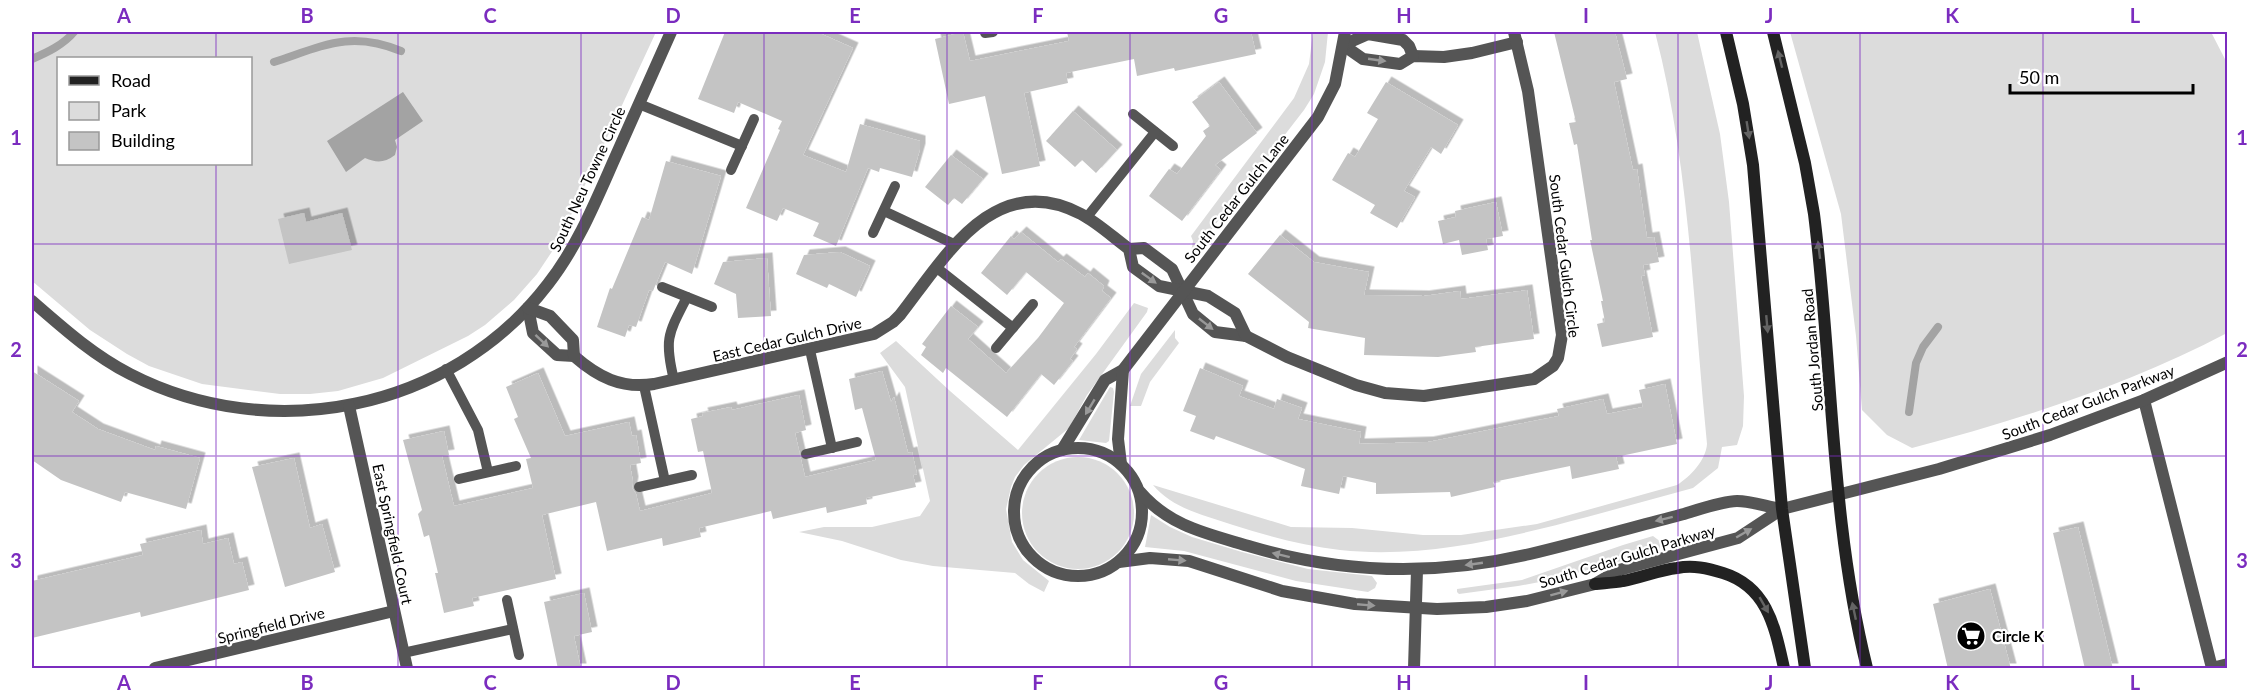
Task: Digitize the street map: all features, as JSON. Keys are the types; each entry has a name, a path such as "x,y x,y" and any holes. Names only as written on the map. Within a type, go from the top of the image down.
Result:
{"main road":[{"path":"1726,32 1745,113 1753,165 1782,509 1805,669"},
{"name":"South Jordan Road","path":"1773,32 1805,163 1814,214 1820,262 1838,494 1851,595 1867,669"},
{"path":"1595,584 1622,581 1692,566 1739,579 1759,596 1768,609 1784,669"}],"street":[{"name":"South Neu Towne Circle","path":"32,301 100,357 130,374 169,391 216,404 261,410 304,411 349,406 395,393 446,369 495,338 528,308 562,266 581,233 671,32"},
{"name":"South Cedar Gulch Lane","path":"1062,450 1106,380 1123,370 1318,117 1335,84 1345,32"},
{"path":"1343,45 1368,34 1402,40 1409,45 1413,56"},
{"name":"South Cedar Gulch Circle","path":"1183,291 1193,314 1215,332 1246,336 1287,357 1356,385 1398,395 1424,396 1522,382 1534,379 1553,366 1558,358 1562,335 1528,91 1516,37 1472,53 1444,57 1413,56 1400,64 1363,58 1343,45"},
{"name":"East Cedar Gulch Drive","path":"528,308 533,333 557,355 574,356 602,378 623,384 644,386 674,380 861,338 884,329 900,315 954,244 981,220 995,212 1019,204 1054,204 1087,217 1129,249 1133,267 1159,286 1183,291"},
{"name":"East Cedar Gulch Drive","path":"1129,249 1144,248 1172,268 1183,291"},
{"path":"1183,291 1208,296 1235,313 1246,336"},
{"name":"East Cedar Gulch Drive","path":"528,308 550,316 573,340 574,356"},
{"name":"South Cedar Gulch Parkway","path":"1119,562 1150,558 1178,559 1200,563 1260,585 1304,596 1355,604 1416,609 1510,604 1595,584 1619,570 1738,538 1782,509 1939,469 2050,435 2144,400 2228,362"},
{"path":"1121,464 1119,432 1123,370"},
{"path":"2144,400 2212,668 2228,664"},
{"name":"East Springfield Court","path":"349,406 407,669"},
{"path":"1077,448 1108,455 1121,464 1132,476 1140,492 1143,517 1136,542 1119,562 1106,571 1091,576 1075,577 1061,575 1036,562 1019,539 1014,512 1020,485 1037,463 1062,450 1077,448"},
{"name":"South Cedar Gulch Parkway","path":"1140,492 1149,502 1173,520 1202,532 1281,555 1330,565 1376,570 1417,570 1474,564 1528,554 1736,501 1782,509"},
{"path":"1414,669 1417,570"},
{"name":"Springfield Drive","path":"155,669 394,610"}],"lane":[{"path":"639,104 742,146"},
{"path":"1133,114 1173,146"},
{"path":"731,170 754,119"},
{"path":"1087,217 1155,132"},
{"path":"873,233 895,186"},
{"path":"885,211 954,244"},
{"path":"937,268 1013,328"},
{"path":"662,287 712,307"},
{"path":"674,380 668,340 670,330 687,297"},
{"path":"996,348 1033,304"},
{"path":"810,350 832,448"},
{"path":"446,369 478,430 488,472"},
{"path":"644,386 665,481"},
{"path":"806,454 857,442"},
{"path":"459,479 516,466"},
{"path":"639,487 692,475"},
{"path":"507,600 519,655"},
{"path":"403,653 513,629"}],"green space":[{"path":"32,32 656,32 559,241 537,274 514,300 485,325 468,336 383,378 338,391 280,394 202,384 149,366 90,330 32,281"},
{"path":"1313,32 1328,32 1325,62 1314,94 1201,243 1191,252 1193,241 1191,236 1294,98 1309,64"},
{"path":"1655,32 1697,32 1720,134 1729,202 1744,396 1743,426 1737,445 1722,447 1718,468 1693,488 1587,517 1465,545 1403,552 1340,550 1272,537 1179,506 1153,485 1291,527 1352,528 1423,535 1461,535 1537,524 1677,485 1687,477 1704,456 1707,444 1683,185 1667,83"},
{"path":"1790,32 2211,32 2227,63 2227,333 2112,385 1992,426 1912,448 1887,435 1862,410 1856,336 1841,214"},
{"path":"1134,303 1148,308 1147,312 1087,395 1069,428 1024,465 1011,487 1006,509 1012,542 1023,560 1049,581 1044,592 1015,573 933,566 901,560 842,541 799,532 824,527 872,527 920,516 930,501 905,387 880,353 896,341 1018,450"},
{"path":"1175,330 1175,338 1179,343 1150,382 1141,406 1130,406 1141,374"},
{"path":"1110,387 1114,392 1109,441 1106,443 1079,440"},
{"path":"1078,457 1100,461 1118,473 1130,491 1134,513 1130,535 1118,553 1100,565 1078,569 1056,565 1038,553 1026,535 1022,513 1026,491 1038,473 1056,461"},
{"path":"1151,515 1192,537 1308,569 1372,576 1377,583 1375,588 1368,592 1296,581 1184,551 1145,547"},
{"path":"1653,536 1661,542 1659,551 1550,580 1459,594 1457,592 1457,589 1522,580"}],"shaded area":[{"path":"403,92 423,121 395,140 397,147 395,155 391,158 384,161 373,161 365,158 346,172 327,141"}],"building":[{"path":"725,32 817,32 853,48 803,155 846,172 860,124 920,141 912,177 880,168 879,172 868,168 836,246 813,236 819,223 783,208 777,221 746,208 782,121 738,102 734,113 698,99"},
{"path":"963,32 970,61 1069,41 1067,32 1251,32 1256,54 1175,71 1174,68 1137,76 1134,59 1066,73 1068,83 1024,93 1040,166 1002,174 985,96 949,104 935,39"},
{"path":"1554,32 1615,32 1627,79 1614,82 1633,170 1637,169 1647,238 1654,237 1659,262 1643,265 1645,275 1641,276 1653,337 1602,347 1597,324 1605,322 1601,301 1603,301 1590,240 1592,240 1577,144 1574,145 1569,123 1576,122"},
{"path":"1219,82 1257,133 1215,165 1221,170 1182,221 1149,196 1169,169 1177,174 1206,136 1203,131 1210,126 1192,102"},
{"path":"1386,82 1458,125 1441,154 1431,147 1404,191 1415,197 1397,228 1370,213 1375,205 1332,180 1348,153 1355,157 1378,119 1367,113"},
{"path":"1073,111 1117,150 1096,173 1082,160 1075,167 1046,141"},
{"path":"951,155 983,179 962,204 954,198 948,205 925,187"},
{"path":"666,161 721,176 692,274 665,262 653,291 649,290 636,327 629,325 625,337 597,327 610,288 612,289 642,217 649,220"},
{"path":"1496,202 1503,236 1486,239 1488,250 1462,255 1459,240 1443,244 1438,221 1456,217 1455,211"},
{"path":"304,213 306,222 342,213 352,250 289,264 278,219"},
{"path":"1021,232 1058,262 1061,259 1085,277 1088,273 1104,286 1102,291 1111,298 1074,347 1077,349 1070,359 1073,361 1054,385 1041,374 1007,417 946,368 943,373 921,355 926,347 922,344 951,306 978,327 968,339 1006,373 1038,338 1064,303 1026,272 1007,295 981,273 1011,236 1014,239"},
{"path":"1280,235 1314,262 1369,272 1364,295 1424,296 1460,291 1461,299 1527,290 1534,339 1475,347 1476,352 1438,357 1364,355 1365,338 1308,328 1309,322 1248,274"},
{"path":"840,252 870,266 856,297 829,284 827,288 796,274 804,255"},
{"path":"767,258 771,316 738,318 736,294 714,284 723,262"},
{"path":"1200,368 1243,386 1239,396 1274,409 1277,399 1302,408 1298,419 1361,432 1359,444 1428,442 1559,416 1557,409 1603,399 1607,414 1643,407 1639,390 1665,384 1677,444 1616,457 1619,469 1572,479 1570,466 1493,482 1495,487 1451,497 1450,492 1376,494 1376,483 1343,476 1339,494 1301,486 1305,469 1216,436 1214,440 1190,431 1196,416 1183,411"},
{"path":"32,371 79,401 72,412 98,429 155,450 156,446 200,458 186,509 125,492 121,502 61,480 32,460"},
{"path":"882,371 891,402 894,397 908,453 912,452 917,474 913,475 916,487 866,498 867,504 827,513 826,507 773,519 771,511 699,528 701,537 663,546 662,538 607,551 596,502 542,515 556,579 472,598 474,606 444,613 429,535 424,537 418,514 422,510 403,440 444,431 449,455 442,456 454,506 533,488 526,459 531,458 514,419 518,417 506,387 538,373 565,436 629,422 632,436 636,435 641,463 630,465 632,488 636,494 640,511 712,493 703,451 698,452 691,419 703,416 702,413 731,407 732,410 799,395 806,430 795,433 805,477 876,460 862,408 855,410 849,379"},
{"path":"294,458 310,528 322,524 335,572 285,587 252,467"},
{"name":"Circle K","path":"2078,527 2113,669 2085,669 2053,533"},
{"path":"201,530 203,544 228,538 234,564 242,562 249,590 141,617 140,612 32,638 32,581 143,555 140,544"},
{"name":"Circle K","path":"1990,589 2011,669 1948,669 1933,604"},
{"path":"584,593 592,632 574,636 581,669 558,669 544,602"}],"waterway":[{"path":"32,59 60,44 74,32"},
{"path":"274,62 322,46 351,41 383,45 401,51"},
{"path":"1909,412 1916,363 1923,347 1938,327"}],"place":[{"name":"Circle K","path":"1971,636"}]}
